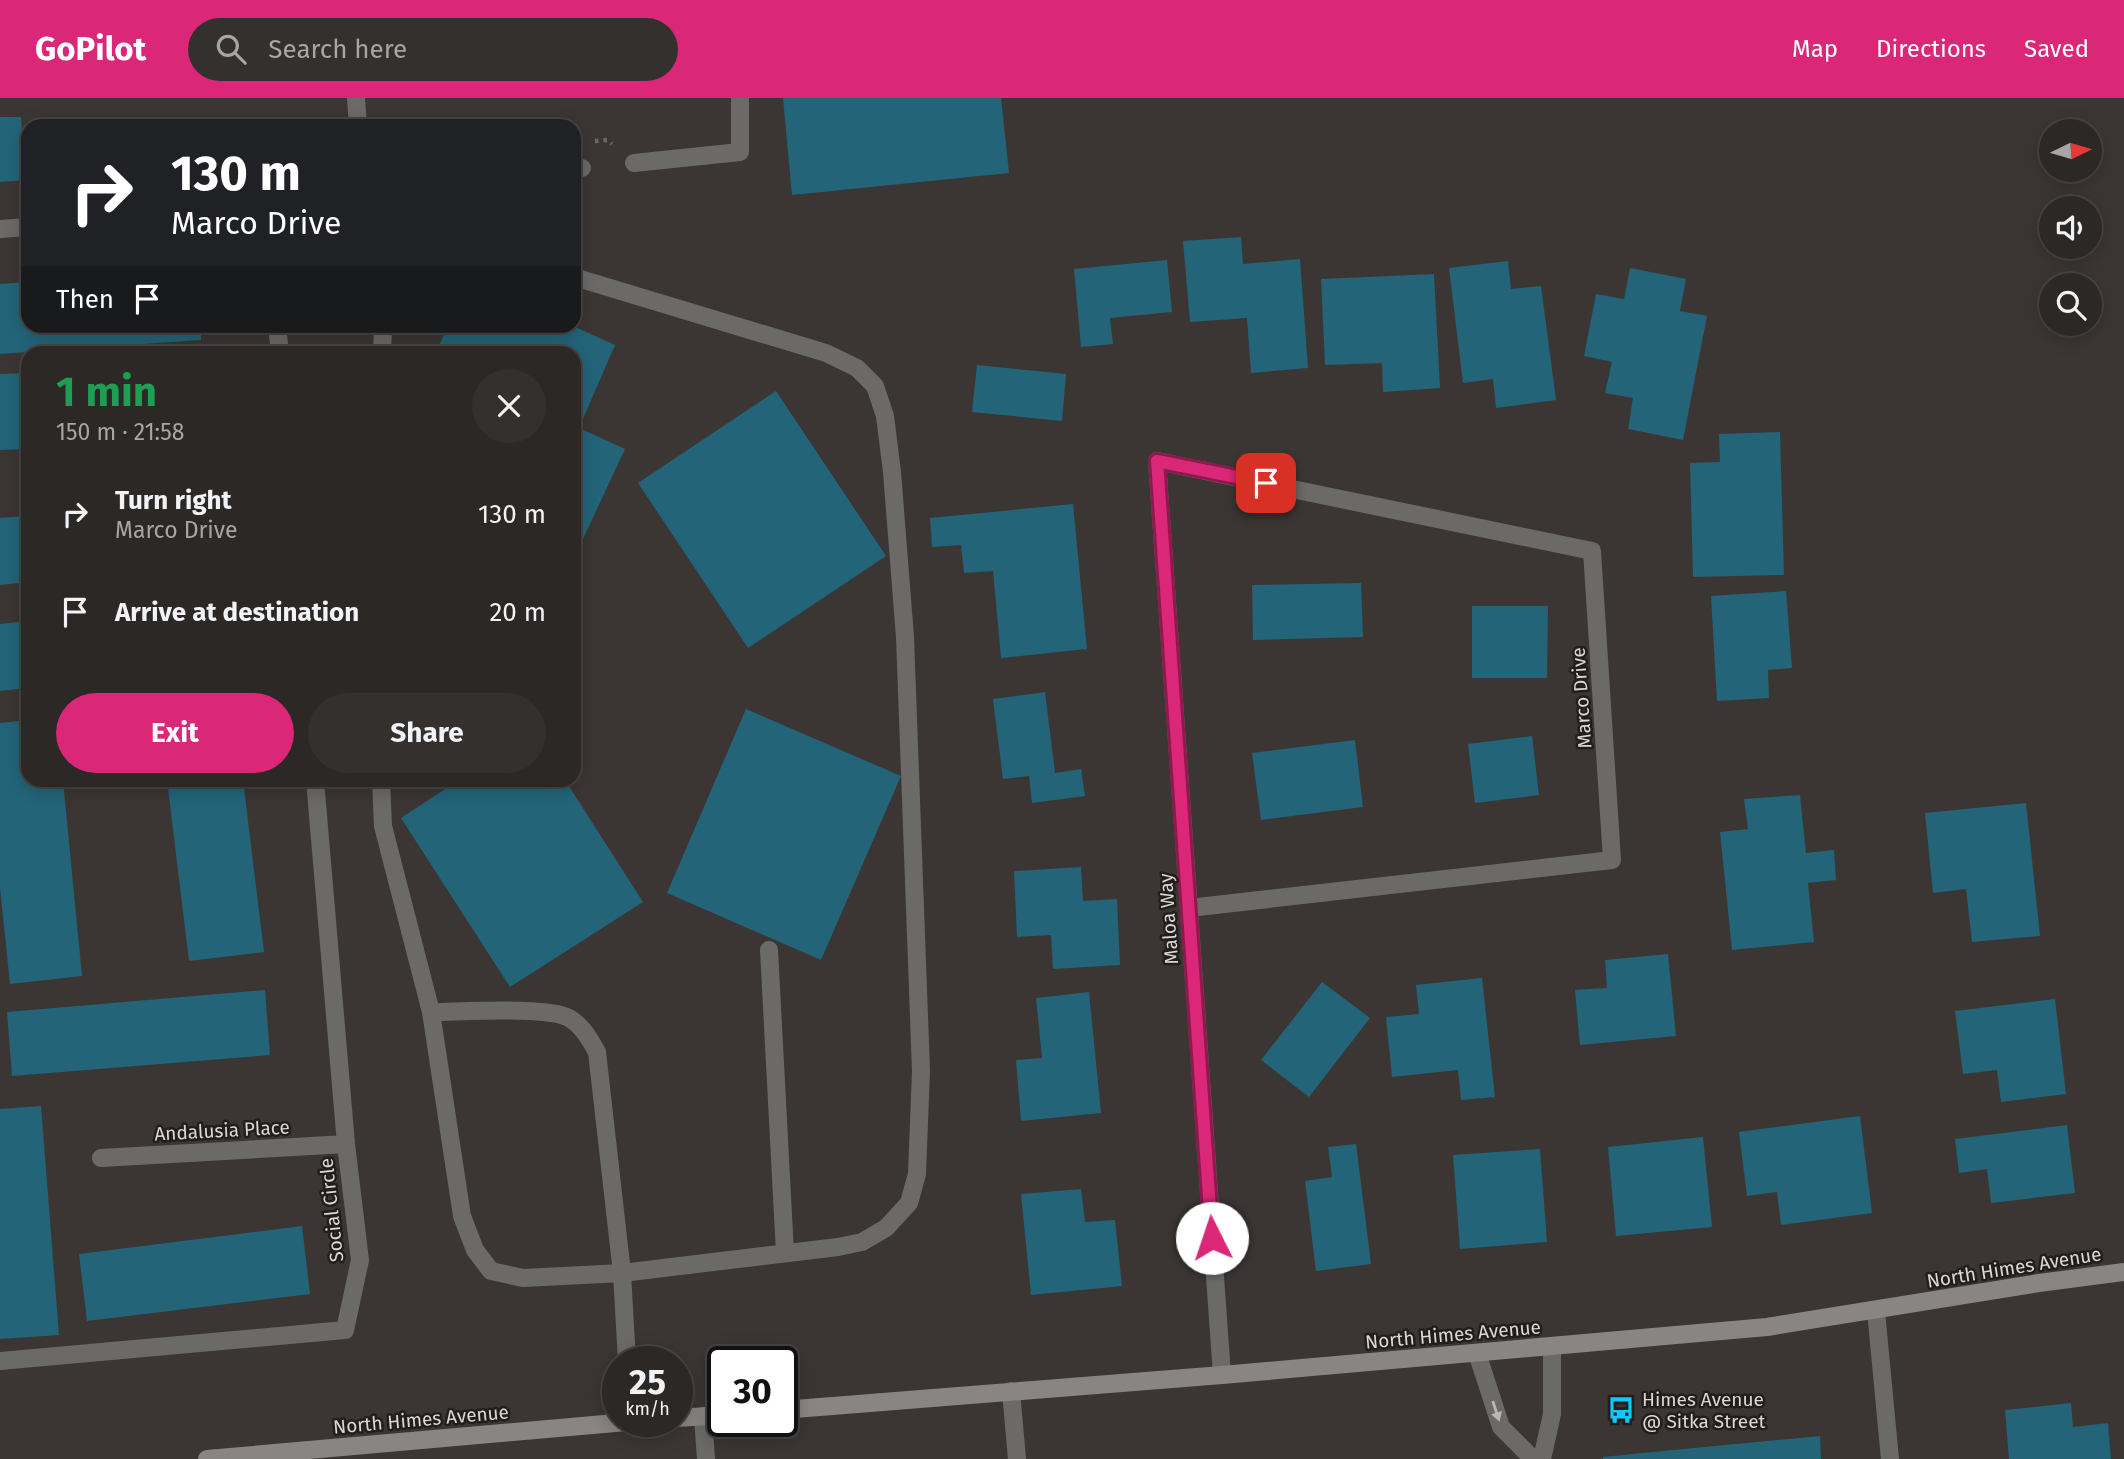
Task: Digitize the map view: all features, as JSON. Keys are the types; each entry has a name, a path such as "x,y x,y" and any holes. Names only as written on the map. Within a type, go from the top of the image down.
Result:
{"street":[{"path":"356,98 358,119"},
{"path":"634,163 740,152 740,98"},
{"path":"0,229 21,228"},
{"path":"381,787 383,826 432,1012 462,1216 475,1250 491,1271 523,1278 622,1273 862,1242 886,1228 909,1203 917,1174 921,1072 905,637 892,472 885,416 875,386 856,368 827,353 581,279"},
{"name":"Maloa Way","path":"1157,461 1222,1375"},
{"name":"Marco Drive","path":"1157,461 1592,551 1612,860 1189,908"},
{"name":"Social Circle","path":"0,1361 345,1330 360,1260 346,1144 316,787"},
{"path":"769,950 785,1253"},
{"path":"432,1012 548,1012 569,1018 584,1031 597,1052 622,1273 626,1346"},
{"name":"Andalusia Place","path":"101,1158 346,1144"},
{"name":"North Himes Avenue","path":"798,1409 1768,1327 2039,1283 2124,1272"},
{"path":"1877,1311 1890,1459"},
{"path":"1542,1459 1552,1414 1552,1346"},
{"path":"1477,1353 1500,1427 1533,1459"},
{"path":"1011,1391 1017,1459"},
{"path":"703,1416 706,1459"},
{"path":"693,1417 707,1416"},
{"name":"North Himes Avenue","path":"207,1459 602,1424"}],"building":[{"path":"783,98 1001,98 1009,173 792,195"},
{"path":"0,117 21,117 21,180 0,182"},
{"path":"1241,237 1243,264 1300,259 1308,368 1251,373 1247,318 1190,322 1183,241"},
{"path":"1167,260 1172,312 1110,318 1113,344 1081,347 1074,269"},
{"path":"1508,261 1511,289 1541,286 1556,400 1496,408 1493,379 1463,383 1449,268"},
{"path":"1630,268 1686,279 1680,311 1707,316 1683,440 1628,429 1633,398 1605,393 1612,362 1584,356 1596,294 1624,299"},
{"path":"1434,274 1440,388 1383,392 1382,363 1325,365 1321,279"},
{"path":"21,282 21,333 201,333 201,340 115,346 21,346 21,353 0,354 0,284"},
{"path":"581,330 615,345 581,423 581,346 439,346 445,333 581,333"},
{"path":"977,365 1066,374 1062,421 972,412"},
{"path":"21,373 21,449 0,450 0,374"},
{"path":"776,391 886,556 748,648 638,483"},
{"path":"581,429 625,449 581,543"},
{"path":"1780,432 1784,575 1693,577 1690,463 1720,462 1719,434"},
{"path":"1073,504 1087,649 1001,658 993,571 964,573 961,545 932,547 930,518"},
{"path":"21,516 21,583 0,585 0,518"},
{"path":"1361,583 1363,637 1253,640 1252,585"},
{"path":"1786,591 1792,668 1768,670 1769,698 1717,701 1711,596"},
{"path":"1472,606 1548,606 1547,678 1472,678"},
{"path":"21,622 21,689 0,691 0,624"},
{"path":"1045,692 1055,773 1081,769 1085,796 1032,803 1029,776 1003,779 993,699"},
{"path":"746,709 901,776 821,960 667,893"},
{"path":"21,721 21,787 64,787 82,976 10,984 0,888 0,723"},
{"path":"1532,736 1539,795 1475,803 1468,744"},
{"path":"1355,740 1363,807 1261,820 1252,753"},
{"path":"168,787 244,787 264,952 189,961"},
{"path":"448,787 569,787 643,902 510,987 401,818"},
{"path":"1800,795 1806,853 1834,850 1836,880 1808,883 1814,942 1732,950 1720,832 1748,829 1744,799"},
{"path":"2026,803 2040,936 1972,942 1966,889 1933,893 1925,813"},
{"path":"1081,867 1083,901 1117,899 1120,965 1053,969 1051,935 1017,937 1014,871"},
{"path":"1668,954 1676,1036 1580,1045 1575,990 1607,988 1605,960"},
{"path":"1482,978 1495,1097 1461,1100 1458,1070 1392,1077 1386,1017 1419,1014 1416,985"},
{"path":"1322,982 1370,1018 1309,1097 1261,1060"},
{"path":"265,990 270,1055 12,1076 7,1012"},
{"path":"1089,992 1101,1113 1021,1121 1016,1060 1042,1058 1036,998"},
{"path":"2055,999 2066,1094 2001,1102 1997,1070 1963,1074 1955,1011"},
{"path":"41,1106 59,1335 0,1339 0,1109"},
{"path":"1860,1116 1872,1213 1781,1225 1777,1192 1747,1196 1739,1132"},
{"path":"2067,1125 2075,1193 1991,1203 1987,1169 1959,1173 1955,1139"},
{"path":"1703,1137 1712,1227 1616,1236 1608,1147"},
{"path":"1356,1144 1371,1264 1316,1271 1305,1181 1332,1177 1328,1147"},
{"path":"1540,1149 1547,1242 1460,1249 1453,1155"},
{"path":"1081,1189 1085,1222 1115,1220 1122,1286 1031,1295 1021,1194"},
{"path":"302,1226 310,1294 87,1321 79,1254"},
{"path":"2071,1403 2073,1427 2108,1423 2111,1459 2009,1459 2005,1410"},
{"path":"1820,1436 1821,1459 1603,1459 1603,1457"}],"place":[{"name":"Himes Avenue @ Sitka Street","path":"1621,1410"}],"route":[{"path":"1212,1238 1157,461 1266,483"}]}
